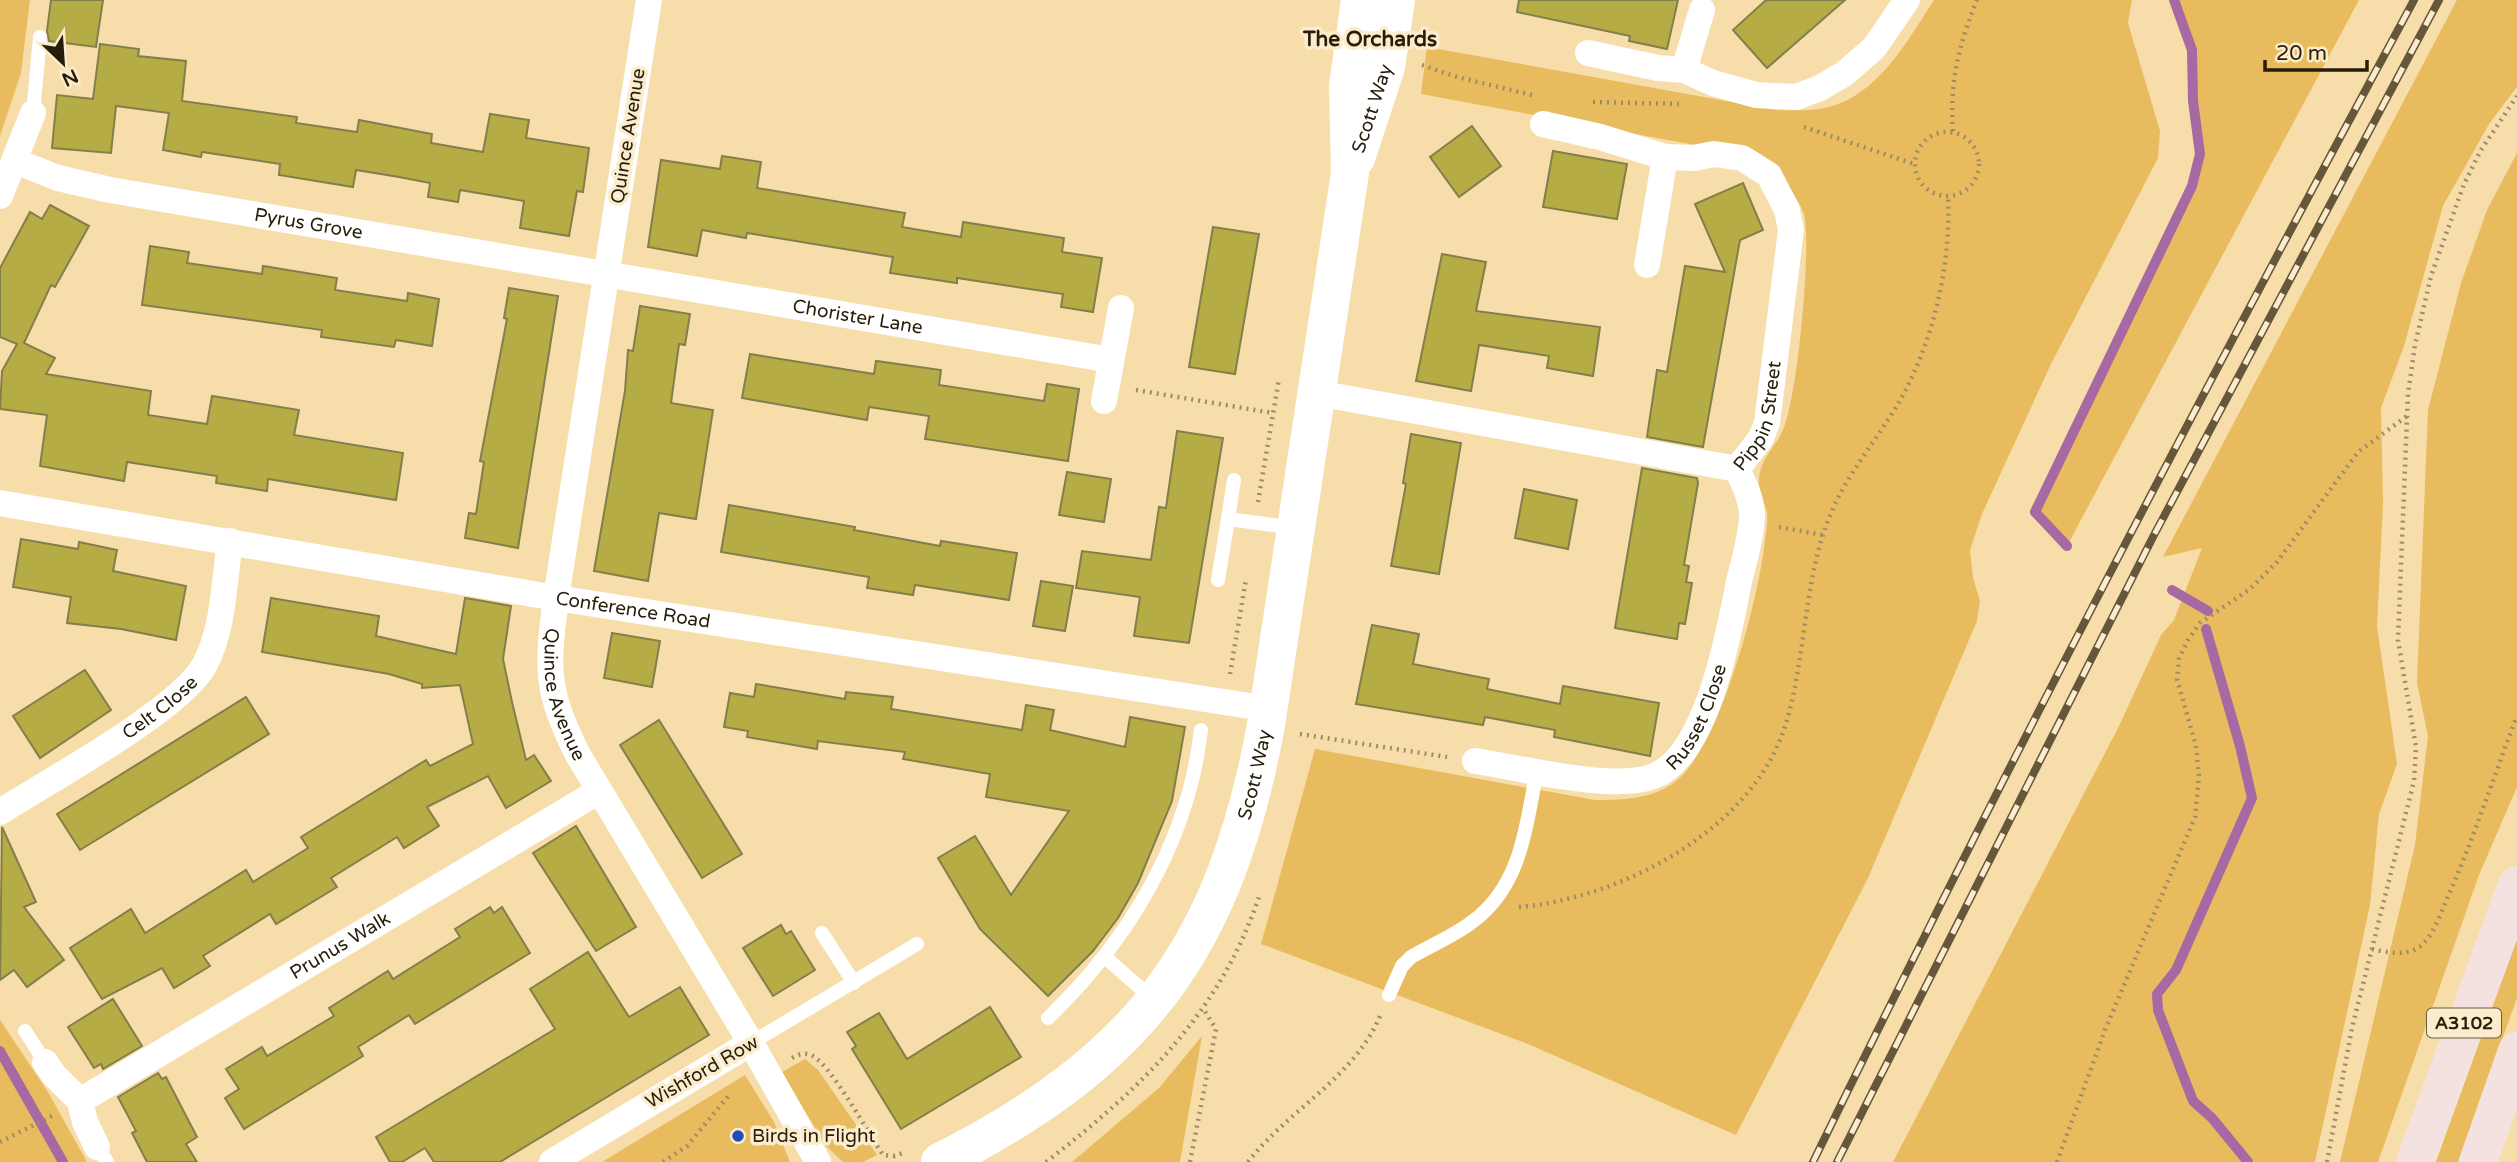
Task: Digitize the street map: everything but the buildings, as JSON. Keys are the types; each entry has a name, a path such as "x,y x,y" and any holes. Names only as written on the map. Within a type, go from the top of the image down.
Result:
{"main road":[{"name":"A3102","path":"2415,1162 2517,885"},
{"name":"A3102","path":"2478,1162 2517,1051"}],"street":[{"name":"Quince Avenue","path":"649,0 556,598 548,661 551,690 561,722 598,791 751,1043 818,1162"},
{"name":"Scott Way","path":"923,1157 1007,1127 1066,1087 1094,1064 1155,1000 1198,935 1235,856 1256,782 1281,721 1296,528 1350,173 1348,76 1360,0"},
{"name":"Scott Way","path":"1350,173 1371,120 1389,52 1396,0"},
{"path":"1588,53 1658,68 1684,70 1713,83 1756,95 1796,97 1820,88 1844,74 1874,48 1907,0"},
{"path":"1684,70 1702,10"},
{"path":"0,196 33,113"},
{"name":"Pippin Street","path":"1317,393 1737,469 1761,438 1767,423 1791,230 1787,210 1769,175 1742,158 1714,154 1694,159 1665,157 1600,136 1543,124"},
{"path":"1647,265 1665,157"},
{"name":"Pyrus Grove","path":"15,161 58,178 110,190 605,274"},
{"name":"Chorister Lane","path":"605,274 1107,382"},
{"path":"1107,382 1121,308"},
{"name":"Russet Close","path":"1475,761 1626,784 1654,776 1675,763 1691,739 1716,681 1752,523 1751,500 1737,469"},
{"name":"Conference Road","path":"0,503 1281,721"},
{"name":"Celt Close","path":"0,811 173,701 203,667 218,626 230,541"},
{"name":"Prunus Walk","path":"70,1107 598,791"},
{"name":"Wishford Row","path":"552,1162 751,1043"},
{"path":"45,1062 70,1107 85,1122 102,1154"}],"lane":[{"path":"33,113 40,37"},
{"path":"1218,580 1234,480"},
{"path":"1228,519 1296,528"},
{"path":"1048,1018 1105,957 1143,904 1192,791 1201,730"},
{"path":"1389,995 1402,966 1411,957 1460,930 1492,903 1506,885 1523,841 1537,770"},
{"path":"822,933 854,983"},
{"name":"Wishford Row","path":"751,1043 917,944"},
{"path":"1105,957 1155,1000"},
{"path":"25,1031 45,1062"}],"path":[{"path":"1953,132 1953,75 1959,45 1977,0"},
{"path":"1389,52 1457,77 1543,96"},
{"path":"2326,1162 2346,1054 2414,781 2416,747 2398,640 2407,415 2415,345 2431,276 2464,184 2481,150 2517,96"},
{"path":"1590,102 1690,105"},
{"path":"1799,125 1914,164"},
{"path":"1953,132 1972,142 1979,163 1972,183 1964,191 1948,196 1933,193 1924,187 1917,178 1914,164 1918,148 1924,140 1932,134 1953,132"},
{"path":"1492,903 1515,907 1542,905 1604,887 1679,852 1737,805 1776,753 1787,722 1823,535 1842,490 1903,396 1934,320 1950,232 1948,196"},
{"path":"1107,382 1273,413"},
{"path":"2057,1162 2105,1030 2194,817 2199,776 2196,746 2177,679 2179,659 2200,623 2250,589 2277,562 2358,452 2407,415"},
{"path":"1752,523 1823,535"},
{"path":"2372,949 2394,954 2412,950 2422,945 2432,931 2464,863 2517,716"},
{"path":"1281,721 1475,761"},
{"path":"1248,1162 1275,1130 1358,1054 1376,1028 1389,995"},
{"path":"1046,1162 1124,1097 1179,1042 1204,1010 1216,1029 1190,1162"},
{"path":"663,1162 687,1146 728,1095 800,1054 812,1055 826,1069 883,1155 923,1157"},
{"path":"1094,1064 1124,1097"},
{"path":"0,1142 70,1107"}],"shaded area":[{"path":"0,0 30,0 21,73 0,136"},
{"path":"1934,0 2132,0 2128,23 2160,131 2158,158 2051,364 1982,514 1970,550 1973,578 1980,601 1977,621 1868,878 1736,1135 1528,1044 1261,944 1315,749 1595,800 1627,799 1658,792 1676,781 1692,763 1708,736 1735,668 1761,565 1767,516 1759,478 1764,461 1783,430 1788,413 1798,357 1805,288 1804,214 1783,177 1695,145 1421,94 1427,47 1776,110 1814,110 1839,104 1857,95 1873,82 1900,51"},
{"path":"2174,0 2359,0 2067,546 2035,512 2192,186 2200,154 2193,101 2192,50"},
{"path":"2457,0 2517,0 2517,87 2489,124 2443,206 2404,346 2381,408 2383,504 2377,626 2397,764 2379,814 2370,905 2315,1162 1893,1162 2119,726 2161,635 2174,620 2202,548 2163,557"},
{"path":"2517,153 2517,787 2479,875 2378,1162 2340,1162 2415,845 2428,736 2417,683 2428,410 2461,283 2487,210"},
{"path":"2517,937 2517,998 2458,1162 2436,1162"},
{"path":"0,1020 48,1092 87,1162 0,1162"},
{"path":"1202,1036 1180,1162 1072,1162 1159,1088"},
{"path":"805,1059 818,1070 877,1155 863,1162 843,1162 825,1145 782,1072"},
{"path":"745,1075 774,1122 790,1162 602,1162"}],"waterway":[{"path":"2067,546 2035,512 2192,186 2200,154 2193,101 2192,50 2174,0"},
{"path":"2172,590 2208,611"},
{"path":"2206,629 2252,798 2176,970 2157,994 2158,1010 2193,1101 2212,1118 2248,1162"},
{"path":"0,1051 63,1162"}],"railway":[{"path":"1813,1162 1958,869 2108,578 2414,0"},
{"path":"1837,1162 2154,535 2439,0"}],"place":[{"name":"Birds in Flight","path":"738,1136"}],"district":[{"name":"The Orchards","path":"1370,39"}]}
